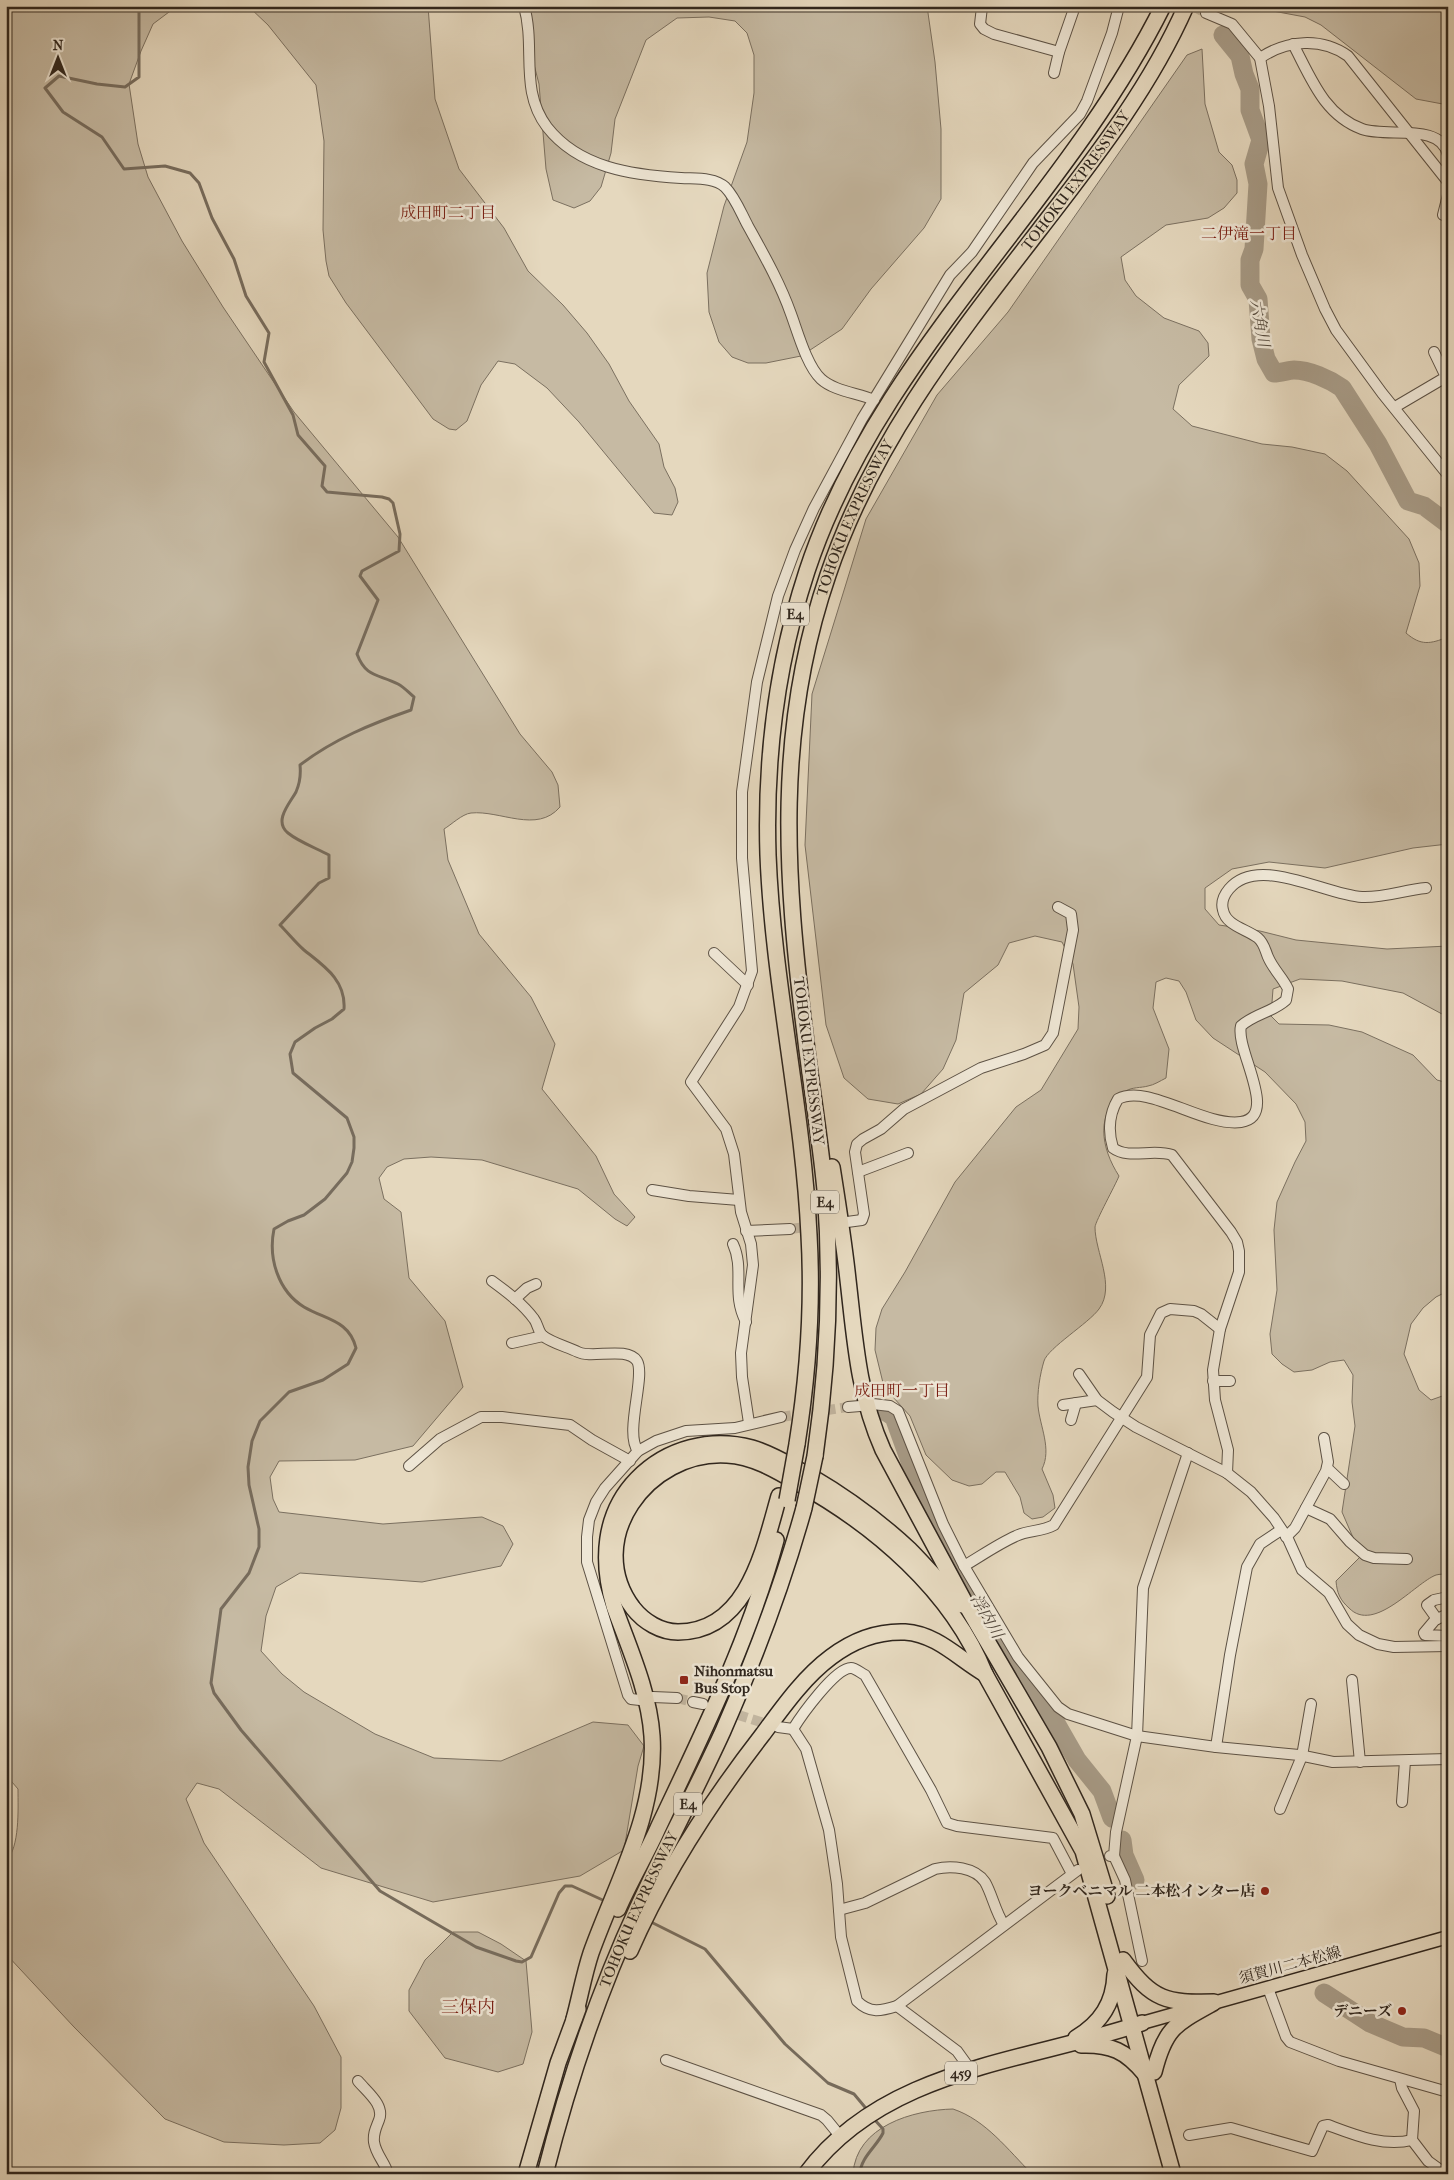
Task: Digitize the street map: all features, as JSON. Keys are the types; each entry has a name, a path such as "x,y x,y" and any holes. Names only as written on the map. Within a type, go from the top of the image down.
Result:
{"highway":[{"name":"TOHOKU EXPRESSWAY","path":"526,2174 558,2063 574,2019 622,1899 693,1753 739,1647 769,1565 807,1373 811,1287 806,1186 776,949 768,855 770,758 773,725 792,624 807,570 827,518 871,430 924,348 1070,157 1100,114 1138,54 1163,6"},
{"name":"TOHOKU EXPRESSWAY","path":"545,2174 565,2098 590,2023 637,1908 723,1731 756,1653 787,1569 804,1508 815,1456 822,1410 828,1340 828,1242 824,1187 795,949 788,857 788,815 794,722 812,629 827,576 867,481 890,438 916,397 975,314 1088,167 1124,116 1156,63 1186,6"},
{"path":"795,949 835,1186 855,1351 871,1423 883,1450 969,1610 1049,1747 1082,1814 1102,1875 1120,1961 1115,1986 1106,2012 1087,2031 1063,2045"},
{"path":"574,2019 591,1955 638,1830 651,1782 652,1736 647,1701 609,1591 605,1556 606,1539 614,1512 631,1485 654,1463 682,1449 716,1444 734,1444 753,1448 778,1458 832,1489 867,1513 912,1552 946,1590 969,1610"},
{"path":"783,1498 748,1587 727,1613 715,1623 687,1632 672,1632 658,1628 644,1620 634,1610 621,1585 616,1556 620,1525 636,1495 666,1469 697,1456 726,1454 740,1456 774,1469 832,1501 901,1556 948,1610 977,1655 985,1674 1083,1851 1120,1961 1138,2024 1173,2174"},
{"path":"565,2098 638,1934 680,1854 747,1754 775,1717 812,1674 831,1657 851,1644 870,1636 906,1632 937,1642 985,1674"},
{"path":"1120,1961 1155,1994 1180,2003 1214,2002"},
{"path":"1151,2075 1159,2051 1170,2031 1179,2021 1214,2002"},
{"name":"459","path":"806,2174 840,2136 873,2111 944,2078 1138,2024"},
{"path":"1063,2045 1094,2045 1112,2048 1151,2075 1183,2174"}],"main road":[{"name":"須賀川二本松線","path":"1138,2024 1448,1937"}],"street":[{"path":"524,6 528,19 530,45 530,91 537,110 548,127 567,147 580,156 618,170 655,176 711,180 720,183 733,197 782,288 805,352 821,379 831,386 874,400"},
{"path":"1054,73 1059,52 1075,6"},
{"path":"749,1424 742,1377 741,1353 753,1257 752,1244 746,1231 739,1200 734,1154 726,1129 691,1082 740,1007 748,985 752,958 744,884 742,792 757,682 778,596 795,550 814,508 874,400 950,275 972,252 1033,163 1080,114 1087,101 1112,33 1119,6"},
{"path":"982,7 980,24 984,29 994,34 1059,52"},
{"path":"1206,12 1232,24 1260,58 1269,106 1278,188 1302,255 1336,330 1412,432 1448,475"},
{"path":"1260,58 1269,52 1293,44 1308,42 1320,43 1339,50 1348,56 1448,182"},
{"path":"1293,44 1320,96 1337,115 1361,128 1376,133 1428,134 1444,145 1448,155"},
{"path":"1443,215 1448,195"},
{"path":"1395,407 1446,377 1434,352"},
{"path":"1226,1473 1228,1450 1213,1381 1220,1329 1239,1272 1237,1242 1219,1215 1172,1155 1164,1152 1124,1154 1113,1148 1110,1128 1111,1114 1116,1103 1122,1097 1163,1101 1200,1117 1224,1122 1244,1122 1252,1118 1256,1113 1258,1097 1240,1038 1241,1026 1247,1021 1281,1005 1286,1000 1288,990 1259,938 1234,925 1225,915 1223,910 1224,898 1233,884 1245,878 1263,874 1361,897 1378,897 1407,890 1426,888"},
{"path":"847,1222 862,1220 864,1214 855,1152 857,1144 880,1129 904,1109 981,1068 1045,1045 1053,1033 1073,930 1070,914 1058,907"},
{"path":"714,953 748,985"},
{"path":"858,1172 908,1153"},
{"path":"652,1190 689,1196 739,1200"},
{"path":"746,1231 790,1230"},
{"path":"733,1244 739,1256 739,1309 746,1322"},
{"path":"492,1281 515,1298 535,1320 544,1336 582,1354 612,1353 634,1358 638,1363 634,1440 638,1451"},
{"path":"515,1298 527,1288 536,1284"},
{"path":"964,1566 1014,1536 1054,1525 1146,1377 1150,1335 1161,1313 1170,1309 1194,1311 1220,1329"},
{"path":"512,1343 544,1336"},
{"path":"1079,1374 1097,1400 1136,1427 1226,1473 1251,1492 1274,1518 1284,1533 1302,1570 1329,1593 1347,1624 1359,1635 1378,1644 1394,1647 1448,1646"},
{"path":"1213,1381 1230,1381"},
{"path":"1063,1404 1097,1400"},
{"path":"1071,1420 1076,1403"},
{"path":"873,1404 890,1406 900,1415 943,1524 964,1566 1018,1657 1058,1707 1068,1714 1137,1736 1302,1756 1334,1762 1448,1759"},
{"path":"848,1407 860,1406"},
{"path":"409,1466 440,1438 481,1417 524,1418 570,1425 592,1440 630,1461"},
{"path":"640,1700 631,1699 628,1695 590,1575 586,1550 589,1520 596,1502 605,1488 638,1451 656,1441 686,1431 735,1428 781,1417"},
{"path":"1216,1747 1230,1654 1247,1567 1260,1544 1295,1528 1327,1468 1328,1462 1324,1438"},
{"path":"1142,1961 1125,1880 1112,1856 1137,1736 1143,1588 1188,1453"},
{"path":"1327,1468 1344,1484"},
{"path":"1306,1508 1330,1519 1350,1542 1365,1555 1374,1558 1407,1559"},
{"path":"1436,1619 1427,1605 1434,1600 1448,1597"},
{"path":"1448,1614 1436,1619 1424,1632 1425,1635 1448,1636"},
{"path":"852,1668 865,1675 931,1790 947,1823 957,1826 1053,1838 1075,1872 897,2006 884,2010 868,2010 857,2001 842,1937 829,1830 806,1749 794,1729 801,1716 837,1675 852,1668"},
{"path":"1352,1680 1360,1762"},
{"path":"653,1697 677,1698"},
{"path":"1280,1809 1302,1756 1311,1704"},
{"path":"778,1727 794,1729"},
{"path":"1402,1802 1405,1760"},
{"path":"839,1910 865,1903 935,1869 945,1867 965,1869 976,1873 985,1882 996,1912 1004,1925"},
{"path":"1268,1988 1286,2037 1290,2042 1339,2061 1448,2092"},
{"path":"897,2006 957,2051 970,2070"},
{"path":"666,2060 821,2115 840,2136"},
{"path":"1400,2079 1402,2088 1414,2111 1412,2140 1428,2160 1446,2174"},
{"path":"358,2082 380,2107 380,2118 373,2132 374,2142 378,2156 388,2174"},
{"path":"1189,2135 1231,2128 1312,2151 1323,2126 1328,2125 1368,2139 1400,2143 1412,2140"}],"shaded area":[{"path":"6,6 177,6 153,24 129,84 138,144 148,177 182,241 223,307 294,412 398,537 520,734 552,772 558,785 560,807 551,815 529,820 482,813 464,815 444,829 448,860 479,934 531,997 555,1044 542,1089 596,1156 614,1194 635,1217 627,1226 615,1219 578,1189 482,1160 431,1157 404,1159 387,1167 379,1178 384,1199 401,1212 409,1278 445,1321 463,1387 413,1446 355,1460 279,1461 270,1477 273,1499 279,1512 383,1524 482,1517 503,1526 513,1544 501,1566 422,1582 300,1573 276,1587 266,1616 261,1651 282,1674 304,1692 375,1734 434,1758 501,1761 593,1722 628,1725 644,1746 638,1766 624,1850 580,1876 433,1902 321,1868 219,1789 197,1783 186,1799 204,1843 314,2006 341,2057 341,2108 335,2130 320,2143 284,2145 224,2142 165,2119 74,2027 6,1954 6,1862 11,1855 16,1837 18,1789 6,1775"},
{"path":"248,6 428,6 435,99 459,169 504,228 528,271 563,305 587,333 609,364 629,401 659,444 664,467 675,488 678,502 672,515 654,513 579,422 547,388 515,364 498,361 481,385 467,421 456,430 449,429 433,419 346,303 329,276 323,230 324,141 316,85 268,25"},
{"path":"519,6 927,6 935,62 941,129 941,199 924,228 871,289 842,329 801,356 766,363 748,363 732,357 719,342 709,312 707,273 724,206 747,142 754,93 754,55 747,33 735,21 709,17 677,18 646,40 615,119 611,153 601,187 590,201 574,208 553,200 546,169 539,84"},
{"path":"1246,6 1448,6 1448,105 1416,99 1321,25 1305,17"},
{"path":"1202,49 1205,104 1219,152 1232,165 1237,180 1237,193 1224,208 1208,218 1166,225 1121,257 1125,280 1136,296 1164,318 1199,331 1208,343 1209,356 1179,385 1173,409 1192,426 1262,444 1292,447 1325,454 1347,471 1409,539 1419,563 1420,586 1406,633 1421,642 1431,642 1448,637 1448,844 1413,848 1325,868 1269,862 1232,869 1205,888 1205,909 1219,925 1260,931 1296,940 1387,949 1448,946 1448,1013 1442,1014 1403,993 1342,981 1300,979 1273,989 1271,1016 1279,1024 1329,1025 1362,1032 1413,1055 1437,1080 1448,1083 1448,1291 1436,1297 1423,1308 1411,1324 1404,1354 1419,1390 1431,1400 1448,1394 1448,1574 1436,1575 1394,1604 1370,1615 1359,1614 1346,1605 1341,1599 1336,1581 1361,1556 1342,1512 1355,1426 1352,1402 1353,1375 1344,1360 1330,1362 1312,1370 1294,1372 1272,1354 1270,1334 1277,1290 1274,1230 1277,1202 1306,1141 1305,1122 1296,1104 1265,1072 1213,1038 1196,1020 1186,992 1179,981 1166,978 1156,982 1153,1008 1169,1049 1166,1078 1155,1084 1126,1091 1109,1109 1105,1120 1104,1131 1108,1154 1119,1176 1095,1227 1105,1280 1104,1300 1094,1315 1053,1349 1044,1361 1041,1372 1038,1406 1046,1446 1045,1461 1042,1469 1053,1495 1055,1508 1043,1517 1032,1519 1024,1513 1020,1497 1005,1472 996,1472 982,1484 969,1486 952,1480 926,1455 910,1416 884,1387 875,1350 876,1328 882,1309 905,1272 955,1182 1016,1107 1041,1090 1078,1029 1079,1007 1073,964 1062,942 1035,936 1009,943 998,965 964,993 956,1040 943,1069 921,1094 898,1104 868,1099 844,1078 826,1025 805,845 812,694 866,519 937,395 1008,312 1187,55"},
{"path":"453,1932 478,1932 501,1944 526,1961 532,2032 523,2064 498,2072 445,2058 409,2011 409,1990 425,1960"},
{"path":"953,2109 976,2120 986,2128 1032,2174 853,2174 857,2157 864,2144 875,2133 905,2117 937,2110"}],"waterway":[{"path":"139,6 139,77 125,87 97,84 59,76 45,88 63,112 102,137 124,169 165,166 190,173 199,183 212,218 234,259 246,296 269,333 264,362 293,415 298,435 325,466 322,486 327,492 382,497 389,499 393,503 400,534 399,551 362,571 360,576 378,600 357,654 369,671 398,684 414,697 411,710 353,733 326,747 300,765 300,779 296,792 282,818 282,823 288,833 329,855 329,878 319,883 280,925 301,947 326,968 337,982 344,999 344,1009 332,1019 295,1042 290,1054 293,1073 347,1118 354,1137 354,1148 352,1162 347,1173 325,1199 304,1215 274,1229 272,1240 274,1262 282,1283 295,1300 304,1307 342,1326 353,1339 356,1348 348,1364 323,1380 289,1392 260,1421 252,1441 248,1467 249,1485 259,1529 259,1547 249,1573 221,1609 211,1683 214,1693 241,1730 380,1891 476,1947 522,1962 531,1957 559,1893 565,1886 572,1886 607,1902"},
{"name":"六角川","path":"1223,35 1240,56 1250,89 1250,110 1261,140 1254,164 1258,184 1254,249 1250,260 1250,285 1258,299 1261,339 1266,359 1274,373 1294,370 1312,373 1342,388 1378,444 1408,501 1424,506 1448,524"},
{"name":"浮内川","path":"877,1411 885,1411 894,1417 923,1497 943,1540 1020,1673 1042,1699 1077,1760 1102,1791 1112,1818"},
{"name":"浮内川","path":"1122,1840 1124,1855 1135,1880"},
{"path":"649,1921 705,1949 785,2044 828,2083 854,2094 869,2112"},
{"name":"浮内川","path":"1324,1993 1370,2023 1403,2037 1424,2038 1448,2048"},
{"path":"860,2174 866,2157 883,2133 883,2129 874,2119"}],"tunnel":[{"path":"1193,6 1206,13"},
{"path":"790,1229 831,1224"},
{"path":"781,1417 848,1407"},
{"path":"677,1698 693,1702"},
{"path":"709,1706 774,1726"}],"place":[{"name":"Nihonmatsu Bus Stop","path":"684,1680"},
{"name":"ヨークベニマル 二本松インター店","path":"1265,1891"},
{"name":"デニーズ","path":"1402,2011"}],"district":[{"name":"成田町二丁目","path":"448,212"},
{"name":"二伊滝一丁目","path":"1249,233"},
{"name":"成田町一丁目","path":"902,1390"},
{"name":"三保内","path":"468,2007"}]}
